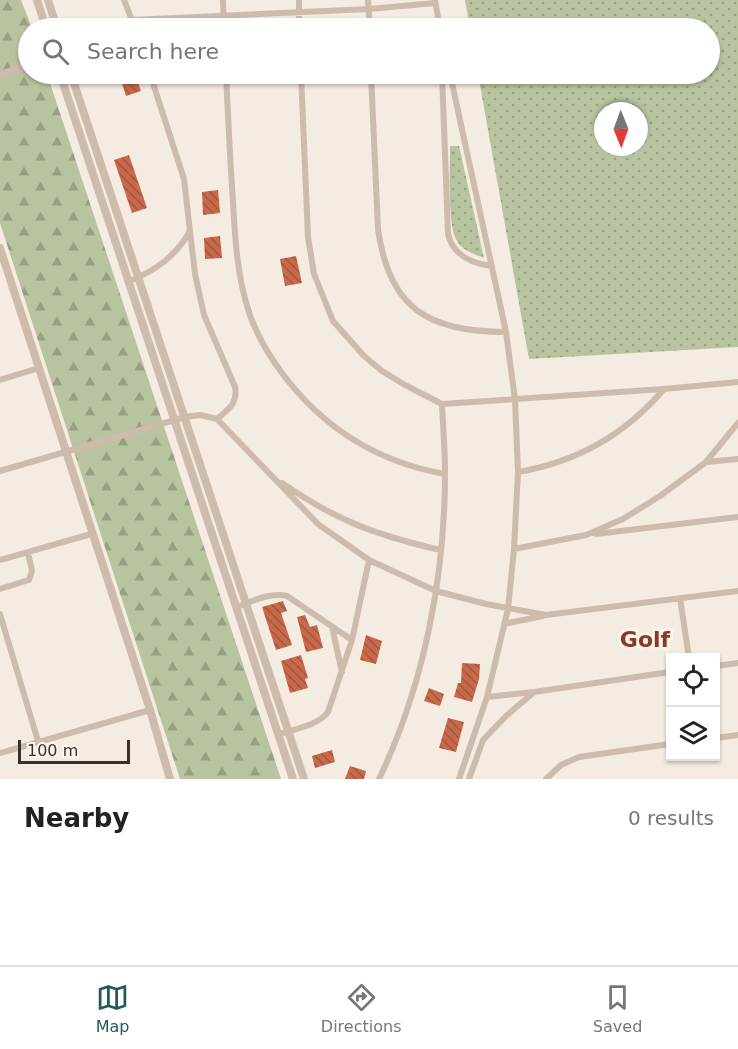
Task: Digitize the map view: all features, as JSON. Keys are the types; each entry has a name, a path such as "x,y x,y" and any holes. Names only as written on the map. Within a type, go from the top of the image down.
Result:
{"street":[{"path":"37,0 43,18"},
{"path":"48,0 54,18"},
{"path":"124,0 131,18"},
{"path":"223,0 223,18"},
{"path":"299,0 299,18"},
{"path":"368,0 369,18"},
{"path":"168,18 369,9 435,1 438,18"},
{"path":"0,75 18,69"},
{"path":"63,84 293,779"},
{"path":"74,84 304,779"},
{"path":"153,84 184,179 195,274 204,315 235,387 237,397 234,404 218,419"},
{"path":"227,84 236,256 248,312 261,341 276,365 307,404 336,429 389,458 445,474"},
{"path":"301,84 308,237 314,274 333,321 364,357 405,386 442,404 664,390 738,382"},
{"path":"372,84 378,229 381,251 392,282 403,298 414,308 445,326 477,332 506,332"},
{"path":"442,84 448,234 451,244 466,259 491,266"},
{"path":"452,84 506,332 515,400 518,472 508,609 487,697 459,779"},
{"path":"130,281 155,269 169,258 181,245 190,230"},
{"path":"0,248 150,710 170,779"},
{"path":"0,380 39,368"},
{"path":"518,472 568,459 604,443 637,418 664,390"},
{"path":"379,779 394,746 416,681 436,591 441,550 445,474 442,404"},
{"path":"0,471 185,417 200,415 218,419 311,518 369,560 436,591 508,609 546,615"},
{"path":"586,536 633,513 706,462 738,423"},
{"path":"706,462 738,459"},
{"path":"272,476 325,510 353,524 399,540 441,550"},
{"path":"514,549 586,536 738,517"},
{"path":"0,560 92,534"},
{"path":"0,590 29,580 32,572 28,553"},
{"path":"279,734 323,718 332,703 352,640 369,560"},
{"path":"504,624 546,615 738,591"},
{"path":"237,607 272,595 287,596 352,640"},
{"path":"680,598 688,653"},
{"path":"0,614 38,741"},
{"path":"332,627 342,672"},
{"path":"720,665 738,663"},
{"path":"487,697 666,673"},
{"path":"469,779 483,740 534,692"},
{"path":"0,753 150,710"},
{"path":"720,737 738,735"},
{"path":"473,736 483,740"},
{"path":"546,779 561,765 579,757 666,745"}],"green space":[{"path":"0,0 21,0 28,18 18,18 18,84 50,84 281,779 180,779 0,223"},
{"path":"465,0 738,0 738,347 529,359 480,84 720,84 720,18 468,18"},
{"path":"450,146 459,146 484,258 462,247 454,233 450,195"}],"building":[{"path":"122,84 139,84 141,91 126,96"},
{"path":"129,155 147,208 132,213 114,160"},
{"path":"218,190 220,213 203,215 202,192"},
{"path":"220,236 222,258 205,259 204,238"},
{"path":"296,256 302,283 285,286 280,259"},
{"path":"283,601 287,611 281,613 292,645 276,650 262,607"},
{"path":"305,615 310,627 317,625 323,648 306,652 297,617"},
{"path":"366,635 382,641 376,664 360,660"},
{"path":"301,655 308,678 305,679 308,688 290,693 281,661"},
{"path":"462,663 480,664 479,679 472,702 454,697 458,683 461,683"},
{"path":"429,688 444,694 440,706 424,701"},
{"path":"448,718 464,722 456,752 439,748"},
{"path":"332,750 335,762 315,768 312,756"},
{"path":"350,766 366,771 364,779 345,779"}],"district":[{"name":"Golf","path":"645,639"}]}
